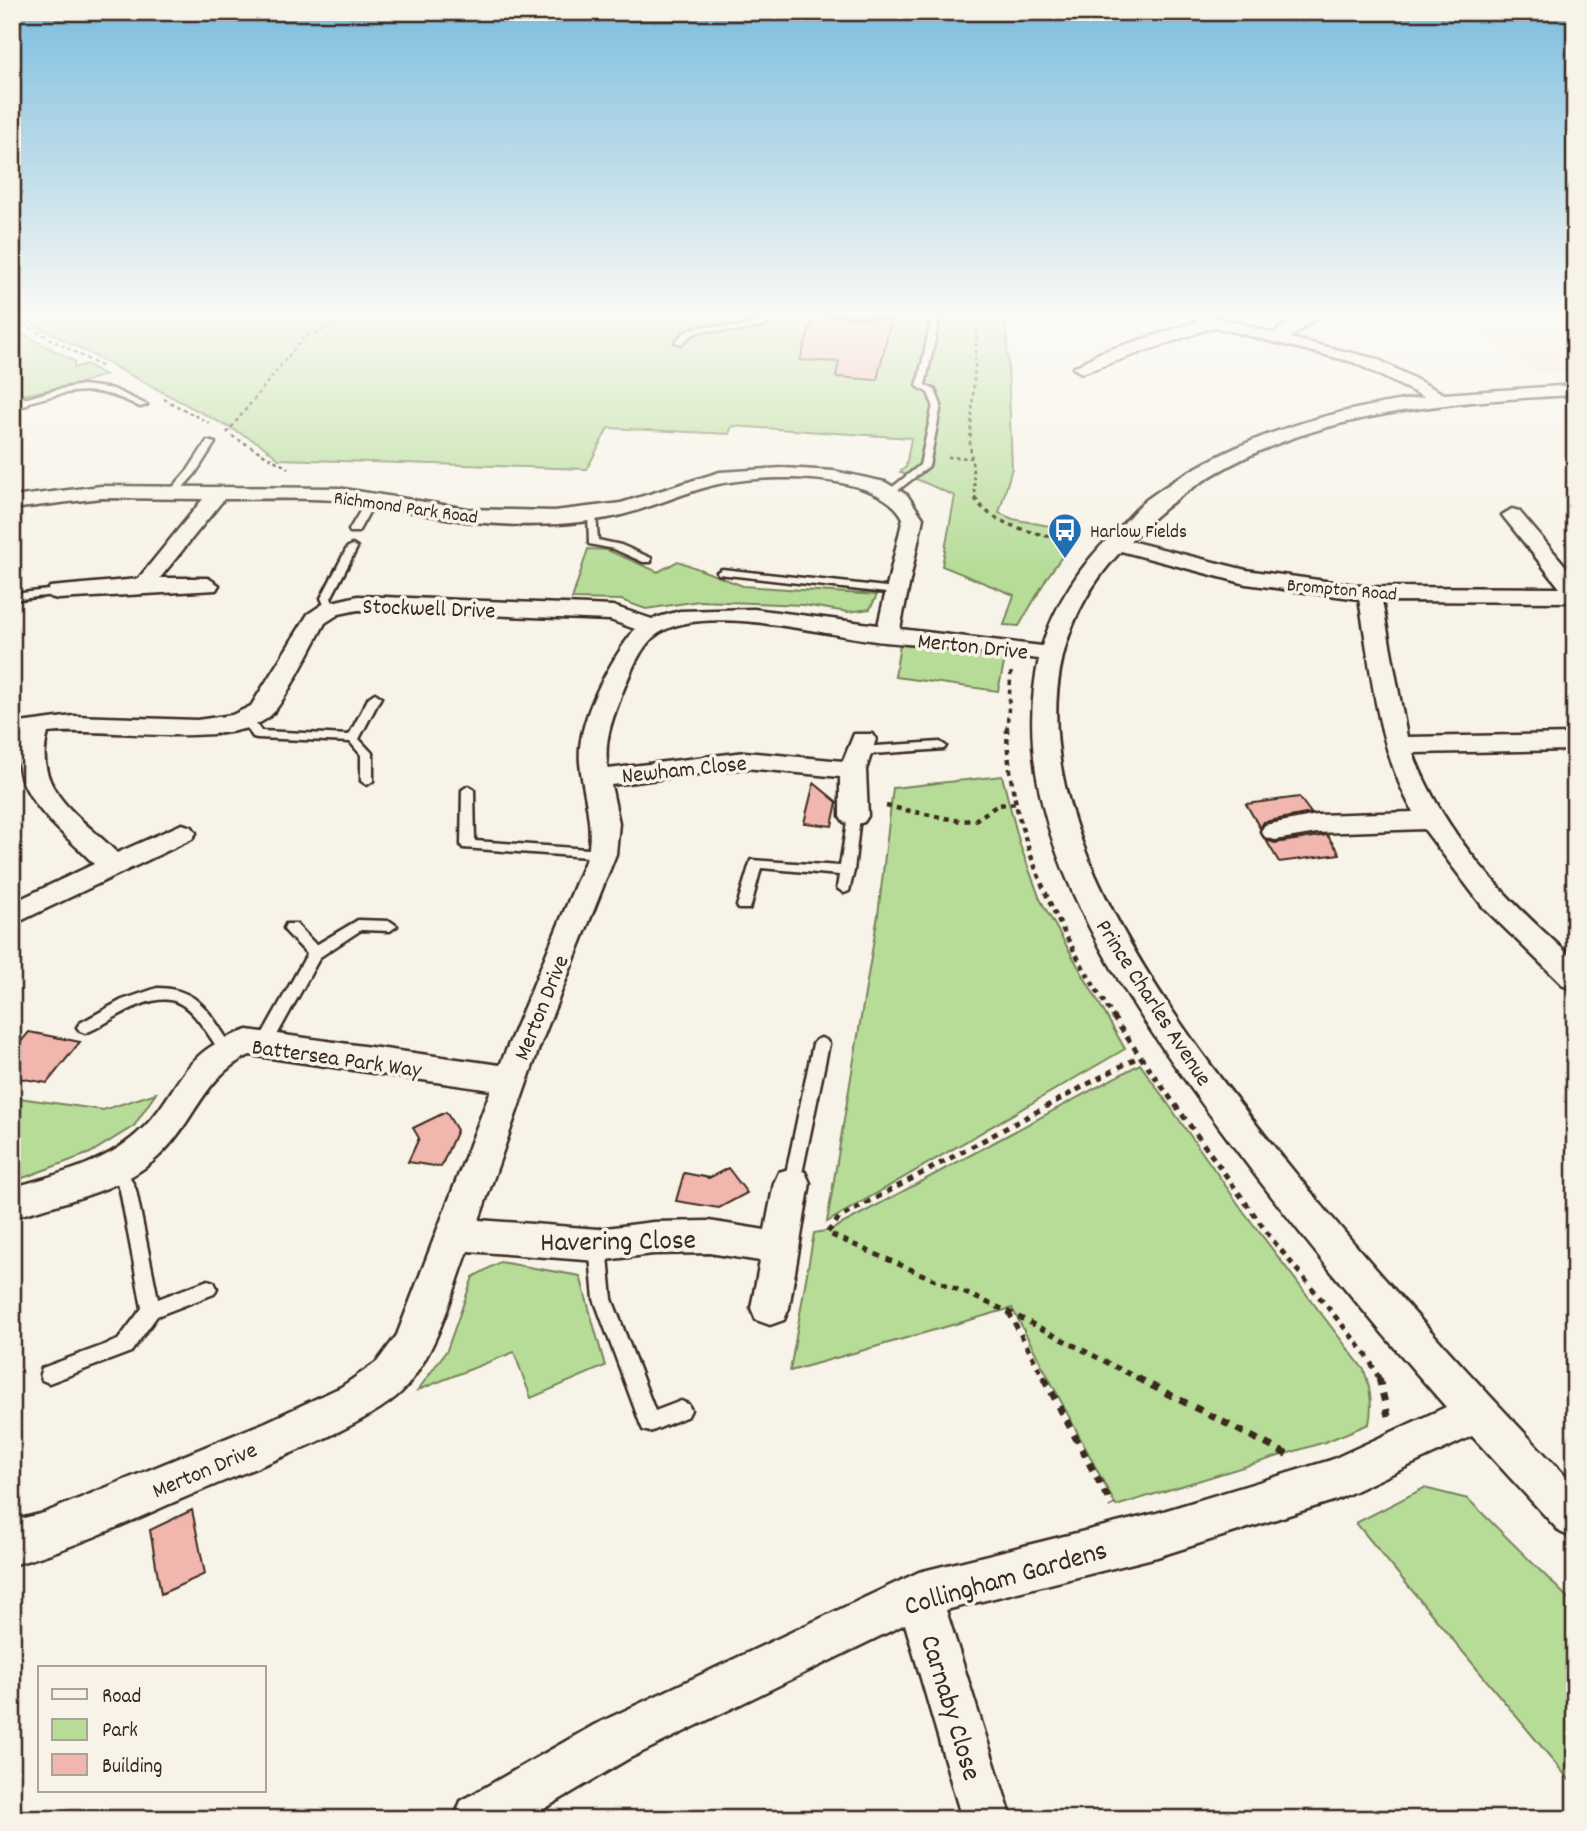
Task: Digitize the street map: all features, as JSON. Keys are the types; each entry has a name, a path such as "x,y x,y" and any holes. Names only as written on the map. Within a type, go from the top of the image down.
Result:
{"street":[{"name":"Prince Charles Avenue","path":"1427,400 1305,426 1232,456 1171,490 1111,547 1083,583 1064,615 1052,654 1046,720 1047,760 1055,797 1085,891 1118,954 1168,1031 1258,1153 1349,1269 1475,1413 1575,1517"},
{"name":"Richmond Park Road","path":"12,502 101,492 338,494 377,498 469,516 591,514 623,508 720,478 751,474 828,477 892,492"},
{"path":"887,635 913,518 907,505 892,492"},
{"path":"145,585 161,558 199,518 216,494"},
{"path":"1513,515 1575,594"},
{"name":"Brompton Road","path":"1111,547 1246,576 1369,594 1575,594"},
{"path":"58,592 145,585 208,585"},
{"path":"1369,594 1386,706 1396,745 1431,820 1461,863 1575,978"},
{"name":"Stockwell Drive","path":"247,720 261,711 316,619 331,609 358,603 612,613 651,627"},
{"name":"Merton Drive","path":"12,1543 68,1525 269,1441 355,1401 391,1375 412,1348 457,1234 511,1080 607,839 607,822 593,754 595,735 636,639 651,627 703,615 766,617 887,635 1052,654"},
{"path":"113,866 64,821 33,777 25,729 82,723 209,727 247,720"},
{"path":"1396,745 1575,742"},
{"path":"854,809 858,753"},
{"name":"Newham Close","path":"598,778 745,760 858,753"},
{"path":"1275,831 1318,824 1431,820"},
{"path":"12,915 182,833"},
{"name":"Battersea Park Way","path":"12,1203 116,1165 145,1148 207,1062 226,1049 248,1042 266,1042 407,1066 511,1080"},
{"path":"770,1308 792,1183"},
{"name":"Havering Close","path":"457,1234 598,1245 653,1238 709,1237 779,1248"},
{"name":"Collingham Gardens","path":"479,1819 611,1742 919,1594 1131,1541 1336,1479 1475,1413"},
{"name":"Carnaby Close","path":"919,1594 987,1819"}],"lane":[{"path":"135,400 143,405"},
{"path":"892,492 924,466 937,405 935,400"},
{"path":"173,493 192,472 210,443"},
{"path":"354,530 368,505 377,498"},
{"path":"591,514 593,542 617,547 647,559"},
{"path":"331,609 326,598 352,548"},
{"path":"722,572 895,591"},
{"path":"12,597 58,592"},
{"path":"354,739 375,697"},
{"path":"247,720 257,734 354,739 367,754 367,780"},
{"path":"858,753 940,746"},
{"path":"468,790 468,845 602,854"},
{"path":"844,888 854,809"},
{"path":"744,906 756,863 847,871"},
{"path":"266,1042 315,953 358,925 390,926"},
{"path":"291,928 315,953"},
{"path":"85,1027 148,994 175,992 196,1006 226,1049"},
{"path":"792,1183 821,1044"},
{"path":"116,1165 128,1190 151,1310"},
{"path":"598,1245 603,1299 650,1423 681,1410"},
{"path":"49,1374 124,1346 151,1310 208,1287"}],"path":[{"path":"167,400 280,466 293,469"},
{"path":"227,433 253,400"},
{"path":"973,400 973,498 983,508 1012,523 1111,547"},
{"path":"854,809 960,821 975,820 998,805 1018,803"},
{"path":"1336,1479 1009,1312 827,1233 839,1218 1140,1056 1271,1238 1366,1354 1382,1386 1394,1452"},
{"path":"1009,1312 1131,1541"}],"green space":[{"path":"179,400 1009,400 1012,468 999,513 1013,519 1080,532 1048,576 1019,626 1004,625 1014,595 942,566 955,496 900,472 906,467 911,438 732,426 729,434 608,428 587,469 279,459 259,443"},
{"path":"588,549 607,550 658,572 678,561 743,586 877,595 870,609 848,612 803,605 699,601 646,609 621,600 572,599"},
{"path":"900,644 1005,659 998,691 895,677"},
{"path":"1002,776 1020,845 1040,899 1125,1049 827,1222 878,915 893,788"},
{"path":"1140,1064 1244,1212 1364,1370 1371,1397 1369,1424 1325,1442 1116,1506 1012,1308 790,1371 814,1233 831,1230"},
{"path":"156,1093 134,1126 90,1153 12,1182 12,1097 103,1110"},
{"path":"500,1262 580,1276 605,1366 531,1398 514,1352 418,1390 447,1350 473,1277"},
{"path":"1424,1488 1468,1499 1575,1605 1575,1787 1356,1523"}],"building":[{"path":"814,783 837,802 832,826 804,823"},
{"path":"1299,797 1311,813 1264,822 1260,828 1246,804"},
{"path":"1327,835 1340,854 1279,862 1266,840 1275,843"},
{"path":"29,1032 80,1042 47,1083 12,1077 12,1052"},
{"path":"446,1112 457,1130 441,1167 408,1162 419,1138 413,1128"},
{"path":"728,1168 747,1193 719,1208 676,1201 684,1173 709,1178"},
{"path":"192,1510 205,1574 161,1594 150,1530"}],"place":[{"name":"Harlow Fields","path":"1065,560"}]}
